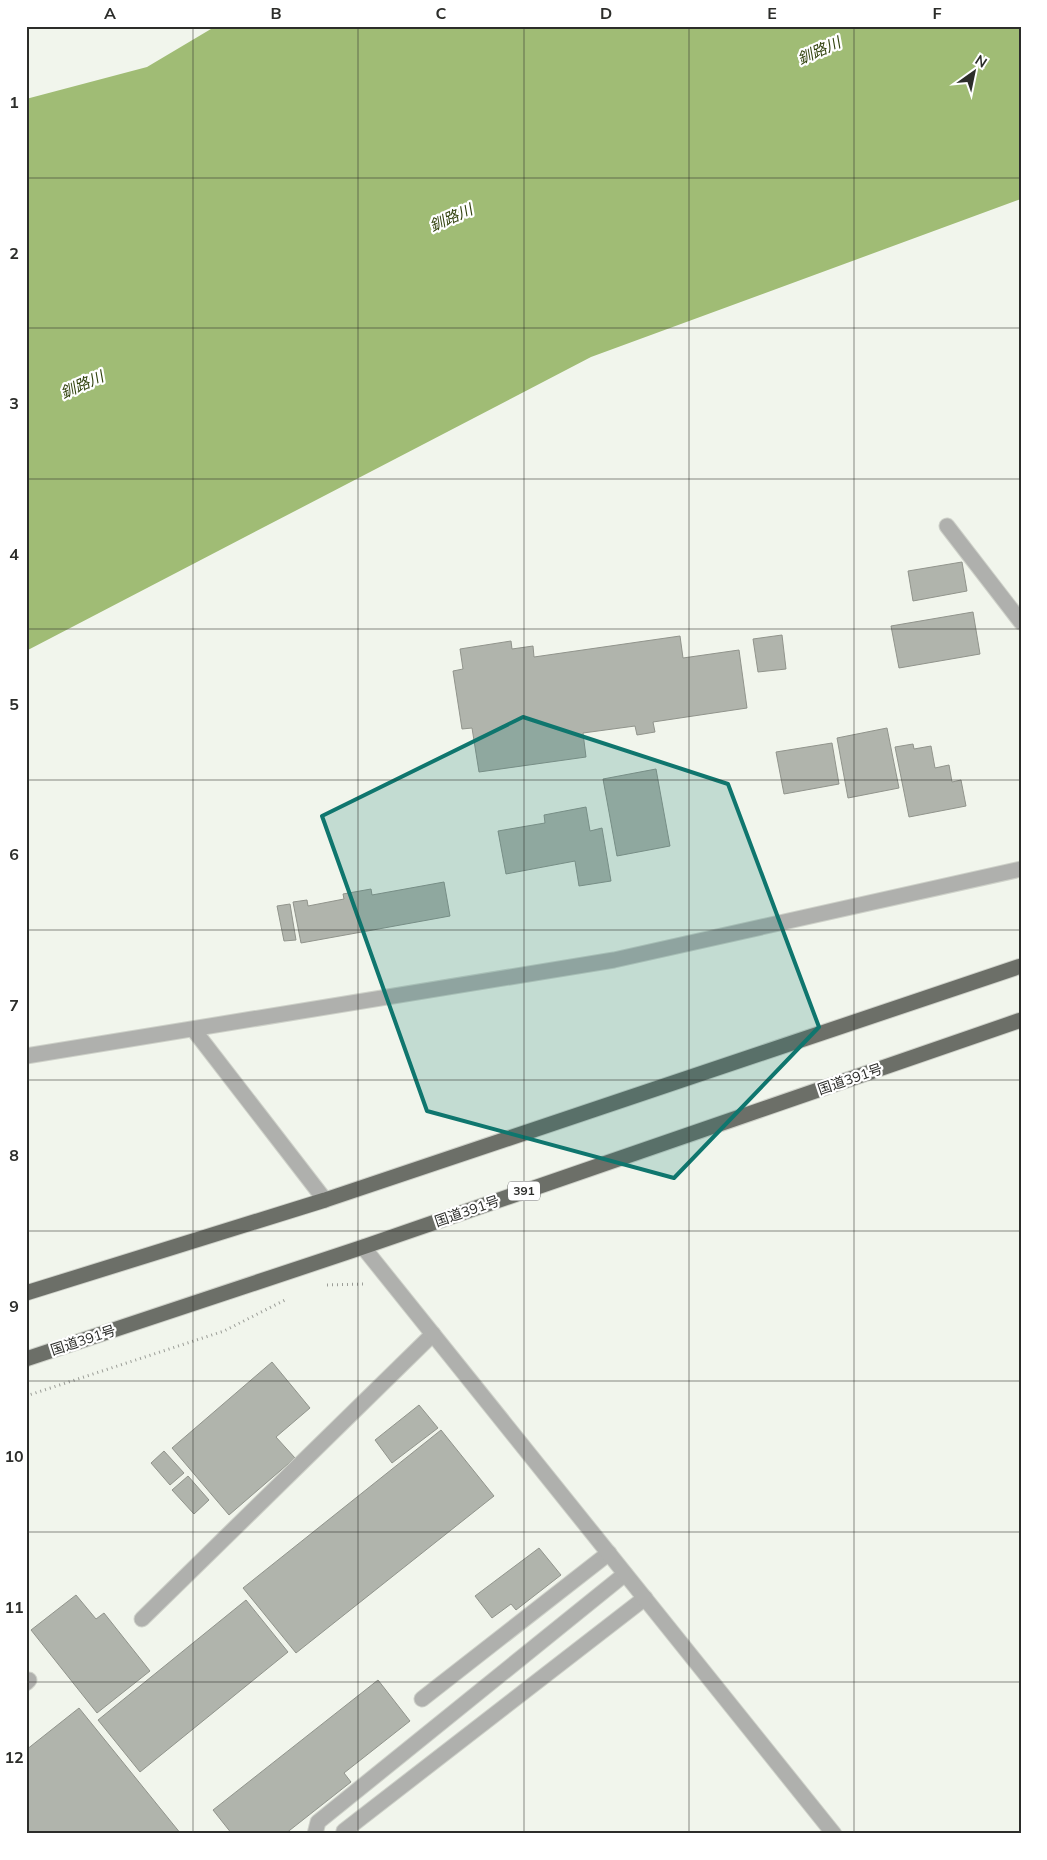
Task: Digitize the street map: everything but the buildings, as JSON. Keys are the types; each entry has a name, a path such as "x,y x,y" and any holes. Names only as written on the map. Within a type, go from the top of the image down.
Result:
{"highway":[{"path":"26,1294 325,1200 1021,966"},
{"name":"国道391号","path":"26,1359 363,1247 1021,1020"}],"street":[{"path":"947,526 1021,622"},
{"path":"26,1056 614,960 1021,869"},
{"path":"193,1029 325,1200"},
{"path":"363,1247 834,1834"},
{"path":"142,1619 433,1334"},
{"path":"422,1699 609,1553"},
{"path":"315,1834 318,1822 626,1574"},
{"path":"346,1834 344,1831 644,1598"}],"path":[{"path":"324,1286 392,1283"},
{"path":"26,1396 224,1330 290,1298"}],"highlighted area":[{"path":"523,717 728,784 819,1027 674,1178 427,1111 322,816"}],"water":[{"name":"釧路川","path":"216,26 1021,26 1021,199 591,357 26,651 26,99 147,67"}]}
